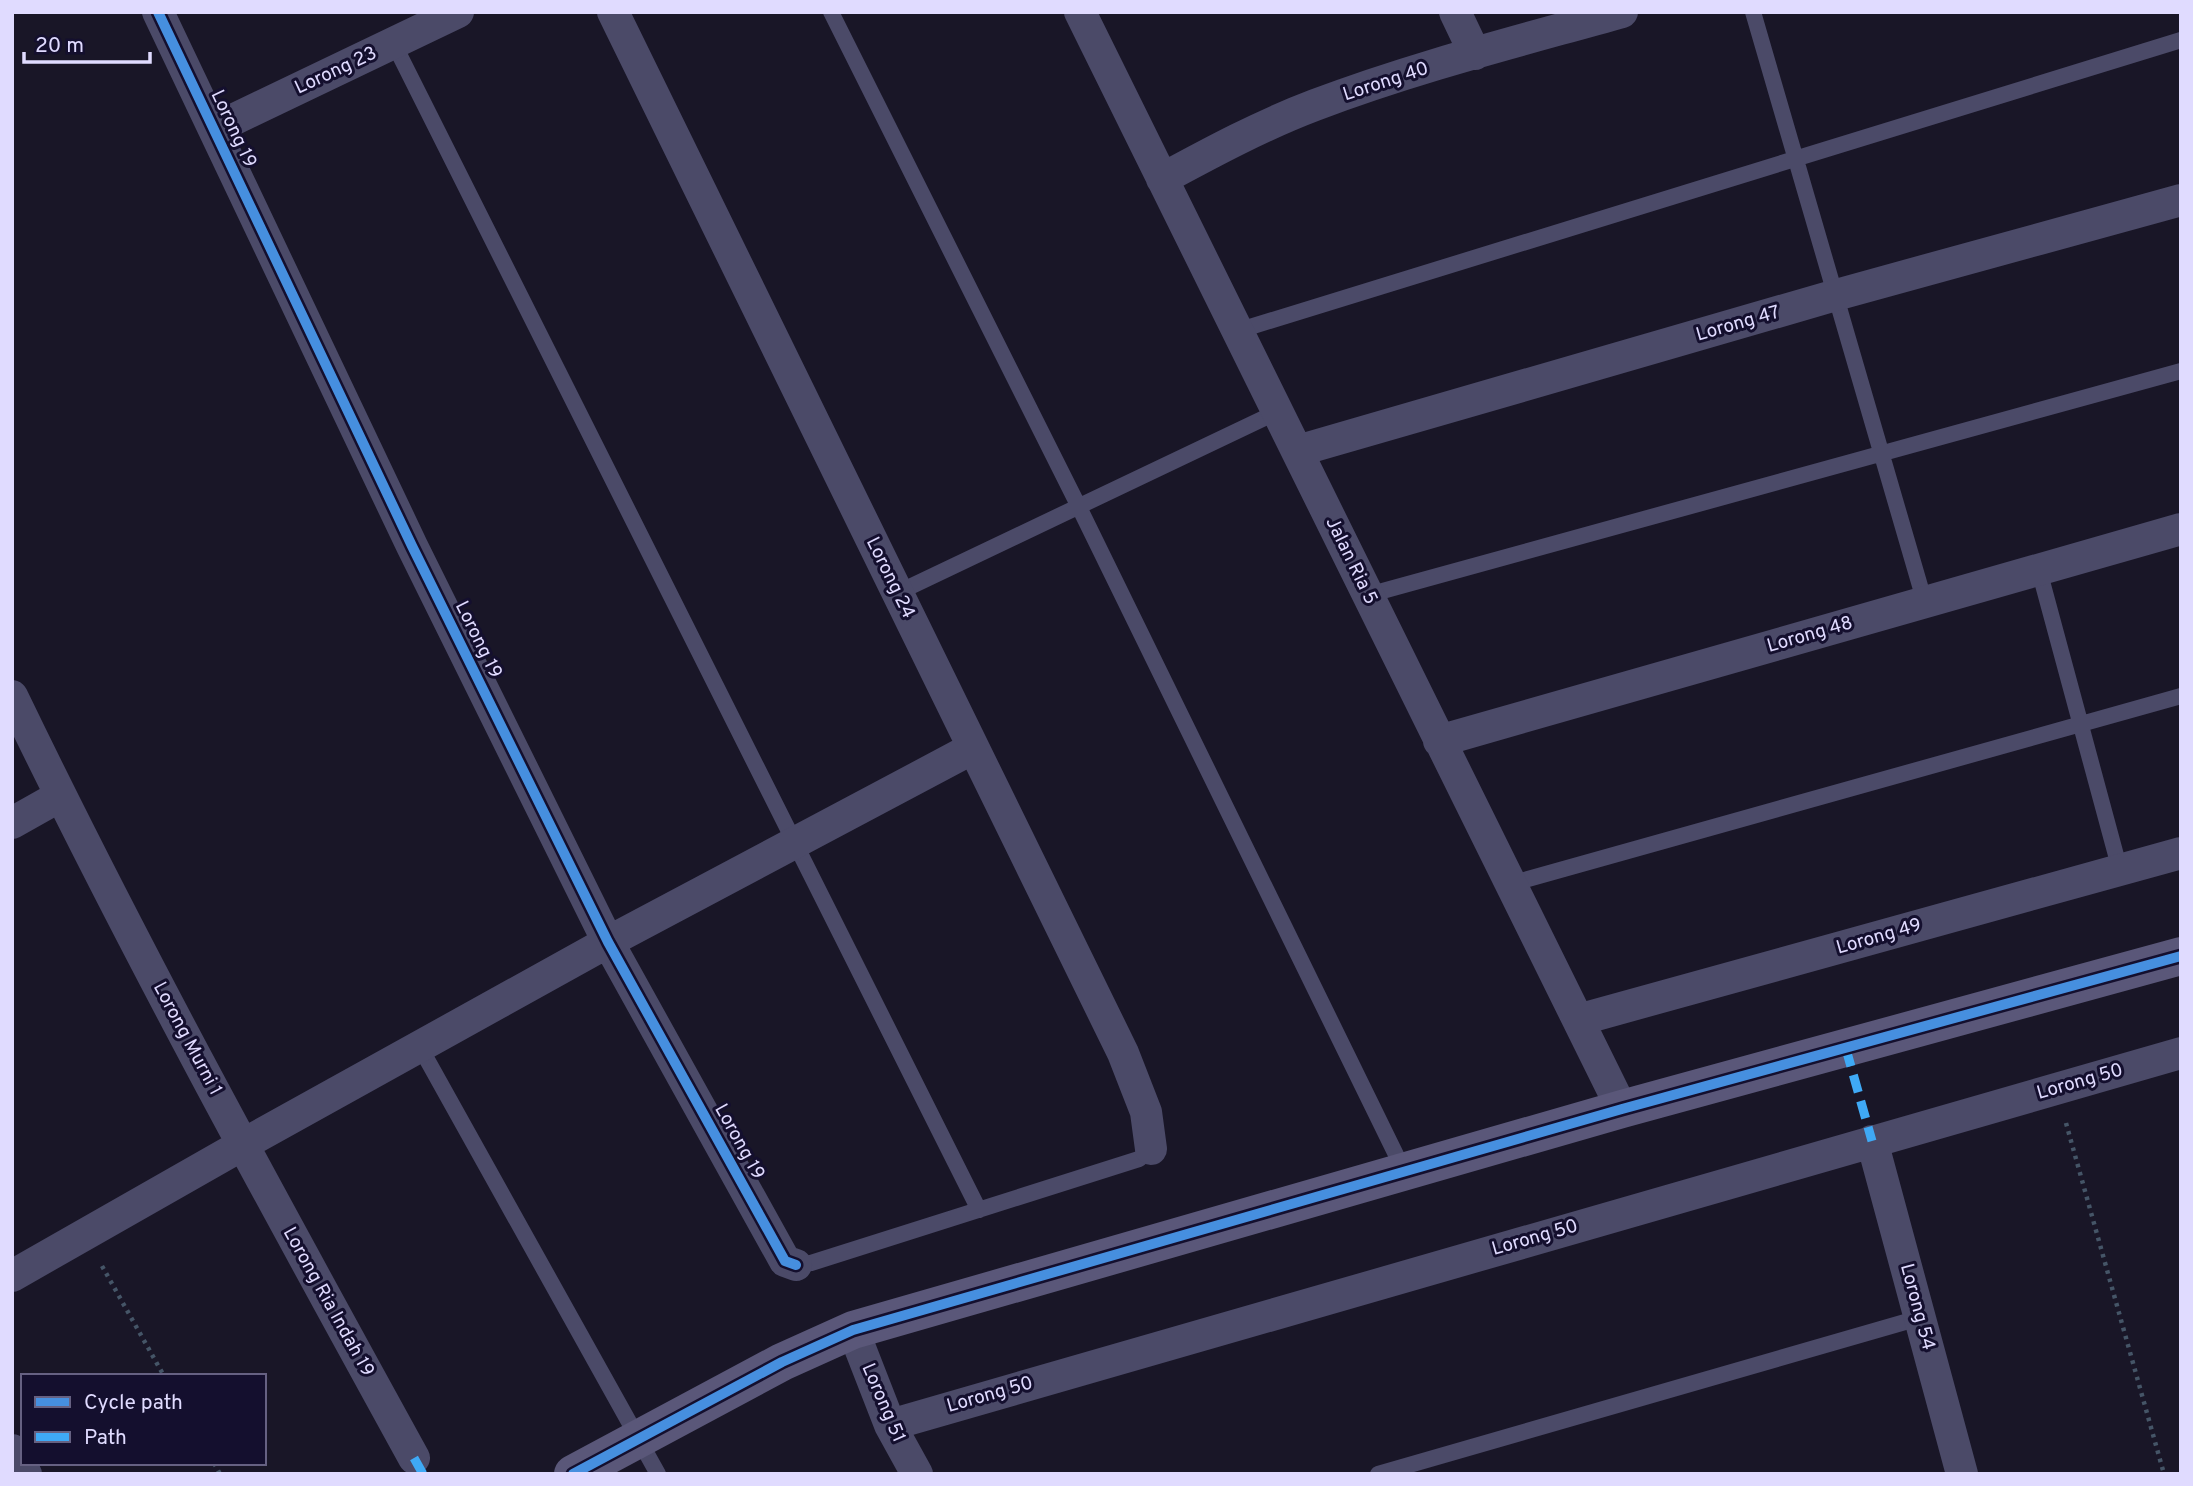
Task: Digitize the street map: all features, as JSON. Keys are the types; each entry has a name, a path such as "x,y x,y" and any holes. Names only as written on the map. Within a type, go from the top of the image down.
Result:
{"street":[{"name":"Lorong 19","path":"158,12 412,546 608,942 785,1261 796,1265"},
{"name":"Lorong 23","path":"214,129 458,12"},
{"name":"Lorong 24","path":"613,12 1122,1053 1146,1112 1152,1149"},
{"name":"Jalan Ria 5","path":"1080,12 1622,1110"},
{"path":"1455,12 1475,54"},
{"name":"Lorong 40","path":"1162,178 1255,130 1315,105 1475,54 1622,12"},
{"name":"Lorong 47","path":"1297,451 1836,295 2181,200"},
{"name":"Lorong 48","path":"1440,741 2181,529"},
{"name":"Lorong Murni 1","path":"12,696 60,796 242,1145"},
{"path":"12,1276 608,942 973,748"},
{"path":"12,823 60,796"},
{"name":"Lorong 49","path":"1578,1020 2181,853"},
{"path":"573,1474 782,1362 853,1330 1622,1110 2181,957"},
{"name":"Lorong 50","path":"890,1424 2181,1053"},
{"name":"Lorong 54","path":"1872,1141 1962,1474"},
{"name":"Lorong Ria Indah 19","path":"242,1145 414,1458"},
{"name":"Lorong 51","path":"853,1330 890,1424 917,1474"},
{"path":"12,1450 26,1474"}],"lane":[{"path":"831,12 1079,505 1405,1173"},
{"path":"1754,12 1924,603"},
{"path":"1237,331 2181,40"},
{"path":"394,44 979,1210"},
{"path":"1367,595 2181,371"},
{"path":"897,593 1277,412"},
{"path":"2039,570 2120,870"},
{"path":"1510,884 2181,696"},
{"path":"421,1046 658,1474"},
{"path":"796,1265 811,1264 1139,1159 1152,1149"},
{"path":"1378,1474 1919,1318"}],"path":[{"path":"2057,1089 2164,1474"},
{"path":"84,1235 163,1374"}],"marked path":[{"path":"1846,1049 1872,1141"},
{"path":"414,1458 423,1474"}],"cycle path":[{"path":"158,12 412,546 608,942 785,1261 796,1265"},
{"path":"573,1474 782,1362 853,1330 1622,1109 2181,956"}]}
